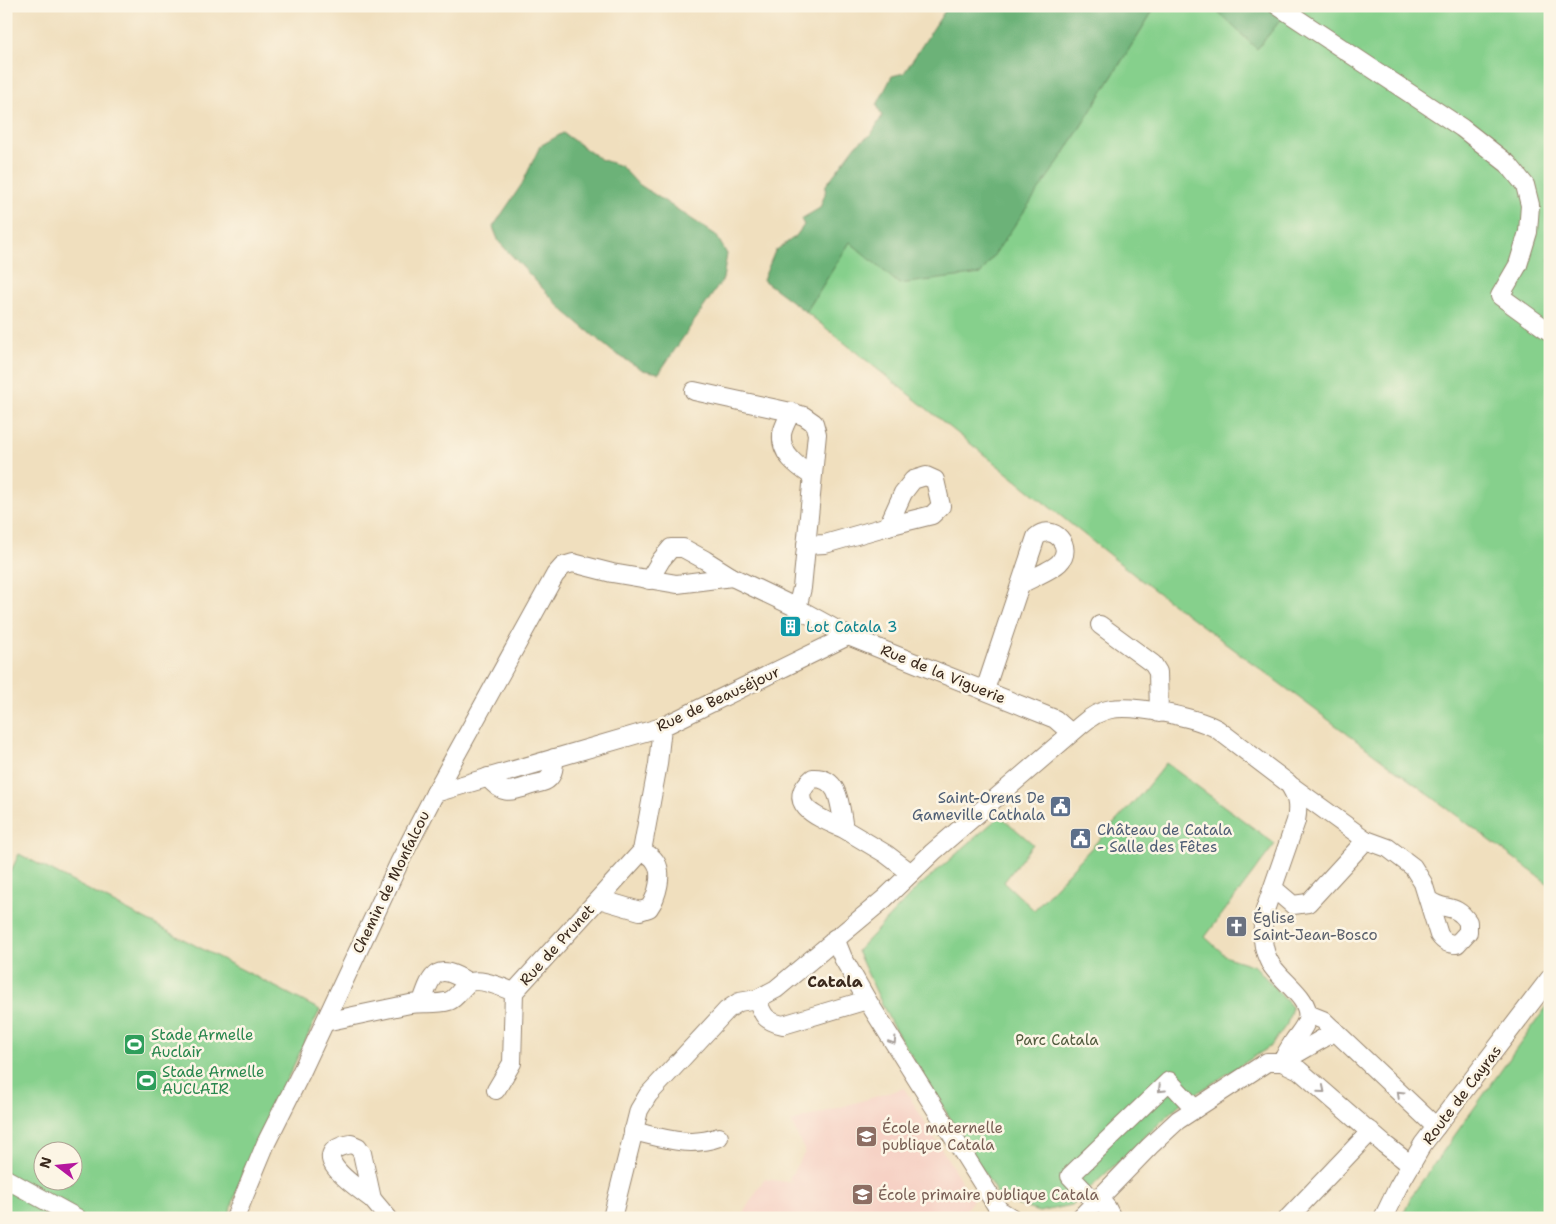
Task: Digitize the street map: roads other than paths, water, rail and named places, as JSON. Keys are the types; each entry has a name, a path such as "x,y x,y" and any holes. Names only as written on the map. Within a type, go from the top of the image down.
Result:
{"street":[{"path":"1278,6 1462,128 1508,164 1525,185 1530,205 1528,232 1518,265 1500,296 1550,332"},
{"path":"694,391 791,412 804,416 814,422 817,434 802,588 797,608"},
{"path":"791,412 782,432 782,448 797,466 812,476"},
{"path":"806,545 825,544 888,526"},
{"name":"Rue de la Viguerie","path":"649,580 671,548 683,548 732,577 797,608 848,636 1055,719 1071,733"},
{"name":"Chemin de Monfalcou","path":"235,1218 266,1143 400,862 435,793 555,575 563,566 573,563 649,580"},
{"path":"649,580 677,584 732,577"},
{"path":"985,690 1021,584"},
{"path":"1100,625 1153,664 1158,672 1159,713"},
{"name":"Rue de Beauséjour","path":"435,793 662,727 848,636"},
{"path":"612,1218 639,1110 648,1095 727,1010 739,1002 757,1000 776,989 884,899 911,873 1071,733 1100,712 1123,708 1159,713 1193,719 1217,729 1366,840 1388,848 1413,867 1424,883 1429,900"},
{"path":"642,851 658,764 662,727"},
{"path":"1282,1062 1288,1049 1305,1027 1308,1014 1304,1001 1272,967 1267,959 1264,946 1262,922 1298,810 1295,793 1288,783"},
{"path":"844,829 886,854 911,873"},
{"path":"1273,888 1293,905 1308,903 1366,840"},
{"name":"Rue de Prunet","path":"496,1090 512,1063 514,992 642,851 654,858 659,866 660,874 655,901 649,908 640,910 599,899"},
{"path":"835,938 843,958 867,1000 1005,1215"},
{"name":"Rue de Prunet","path":"422,1002 428,984 440,972 451,973 468,982 482,982 514,992"},
{"name":"Route de Cayras","path":"1383,1218 1410,1165 1436,1127 1550,978"},
{"path":"325,1022 422,1002 434,1004 451,1000 458,996 468,982"},
{"path":"757,1000 763,1015 771,1022 783,1025 867,1000"},
{"path":"1308,1014 1323,1020 1436,1127"},
{"path":"1282,1062 1334,1030"},
{"path":"1080,1218 1156,1139 1178,1120 1267,1062 1282,1062 1298,1070 1410,1165"},
{"path":"1112,1218 1107,1208 1070,1176 1169,1081 1195,1109"},
{"path":"633,1131 688,1143 705,1142 719,1137"},
{"path":"1288,1218 1371,1131"},
{"path":"6,1179 78,1218"},
{"path":"372,1199 387,1217"}],"place":[{"name":"Lot Catala 3","path":"790,627"},
{"name":"Saint-Orens De Gameville Cathala","path":"1061,807"},
{"name":"Château de Catala - Salle des Fêtes","path":"1081,839"},
{"name":"Église Saint-Jean-Bosco","path":"1237,927"},
{"name":"Stade Armelle Auclair","path":"135,1044"},
{"name":"Stade Armelle AUCLAIR","path":"146,1081"},
{"name":"École maternelle publique Catala","path":"866,1137"},
{"name":"École primaire publique Catala","path":"862,1195"}],"district":[{"name":"Catala","path":"835,981"}],"park label":[{"name":"Parc Catala","path":"1057,1040"}]}
